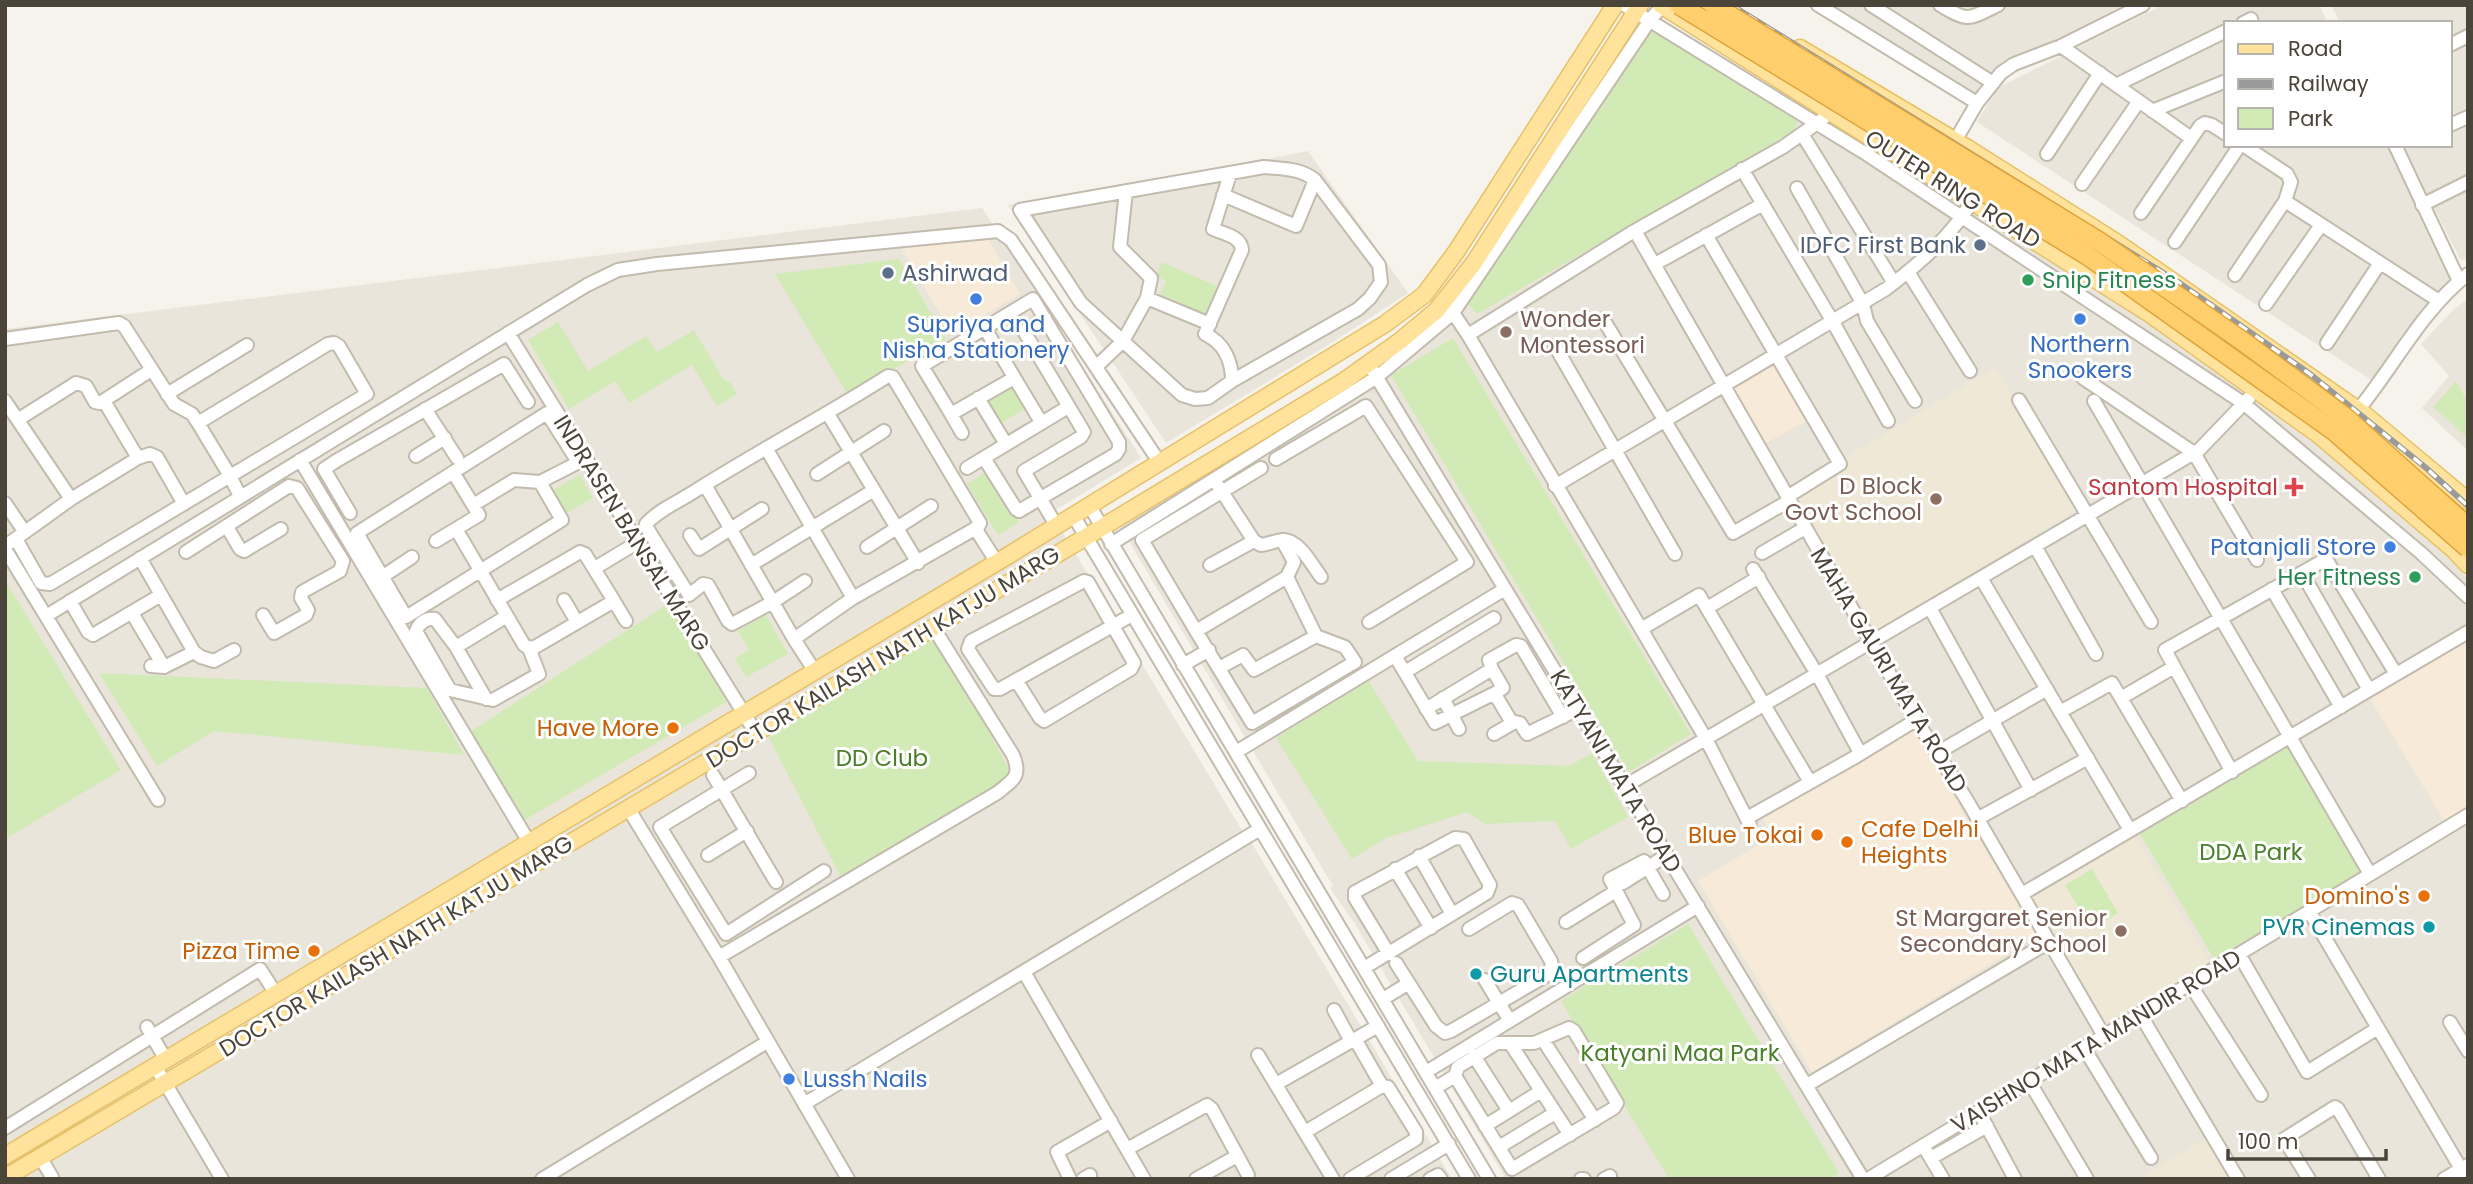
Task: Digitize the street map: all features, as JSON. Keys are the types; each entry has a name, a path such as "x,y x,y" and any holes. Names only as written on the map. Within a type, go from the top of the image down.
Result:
{"highway":[{"name":"OUTER RING ROAD","path":"1679,5 2088,256 2334,431 2468,548"},
{"name":"OUTER RING ROAD","path":"1713,5 2101,242 2345,417 2468,527"}],"main road":[{"name":"DOCTOR KAILASH NATH KATJU MARG","path":"5,1156 1056,526 1385,324 1424,295 1456,253 1615,5"},
{"name":"OUTER RING ROAD","path":"1729,5 1955,141 2119,244 2361,412 2468,501"},
{"name":"OUTER RING ROAD","path":"1662,6 1831,113 1872,148 1972,202 2150,314 2319,435 2468,565"},
{"name":"DOCTOR KAILASH NATH KATJU MARG","path":"5,1178 1101,527 1209,472 1344,381 1372,370 1400,341 1437,310 1449,307 1474,263 1637,11"},
{"path":"1812,101 1834,68"},
{"path":"1496,191 1513,203"},
{"path":"2211,357 2235,324"},
{"path":"2408,510 2440,477"}],"street":[{"path":"1818,5 1978,103"},
{"path":"1871,5 1993,83"},
{"path":"1940,5 1958,17 1966,18 1989,7"},
{"path":"1955,141 1978,103 2001,73 2014,64 2061,46 2121,10 2143,5"},
{"path":"1662,6 1637,11 1449,307 1706,739 1748,822 1916,720"},
{"path":"1637,11 1818,123 1872,148 1962,217 2243,403 2468,597"},
{"path":"2116,85 2224,32"},
{"path":"2452,44 2468,36"},
{"path":"2061,46 2192,138"},
{"path":"2047,154 2100,73"},
{"path":"2152,111 2224,82"},
{"path":"2082,184 2139,101"},
{"path":"1468,335 1635,231 1802,134 1831,113"},
{"path":"2452,124 2468,117"},
{"path":"2141,213 2200,126 2205,123 2224,133"},
{"path":"1802,134 1894,283"},
{"path":"2175,242 2241,147"},
{"path":"2235,275 2285,201 2291,182 2287,174 2245,147"},
{"path":"2401,147 2422,205 2466,281"},
{"path":"1264,167 1306,173 1315,180 1379,265 1381,282 1358,309 1232,381 1208,398 1195,399 1182,395 1081,303 1020,210 1230,174 1264,167"},
{"path":"1742,169 1888,421"},
{"path":"1230,174 1213,229 1237,239 1242,250 1205,334 1213,338 1225,351 1232,366 1232,381"},
{"path":"1223,195 1296,226 1315,180"},
{"path":"2422,205 2468,182"},
{"path":"1797,188 1863,304 1867,321 1915,401"},
{"path":"1096,368 1122,341 1147,298 1151,278 1120,247 1126,191"},
{"path":"2285,201 2439,301"},
{"path":"1555,486 1778,355 1894,283 1940,244 1972,202"},
{"path":"1655,264 1763,204"},
{"path":"2266,303 2321,225"},
{"path":"46,616 587,285 618,270 731,256 998,231 1010,240 1160,463"},
{"name":"MAHA GAURI MATA ROAD","path":"1635,231 1916,720 2022,894 2104,1036"},
{"path":"1603,319 1733,533 1840,464 1706,235"},
{"path":"2327,343 2381,263"},
{"path":"1908,272 1970,371"},
{"path":"2361,412 2439,301 2466,281"},
{"path":"2361,412 2427,326 2466,281"},
{"path":"1147,298 1210,324"},
{"path":"962,433 922,366 1032,299 1119,442 1119,449 1116,454 1023,510 1016,509 984,458"},
{"path":"1045,318 1025,331 1083,435 1024,471 1056,526"},
{"path":"5,339 119,323 124,326 174,404 192,414 240,496"},
{"path":"984,327 1041,422"},
{"name":"INDRASEN BANSAL MARG","path":"508,333 582,460 638,542 756,733"},
{"path":"198,423 328,344 334,343 339,346 377,413"},
{"path":"167,394 247,345"},
{"path":"1555,346 1675,554"},
{"path":"350,513 324,469 336,461 504,364 528,402"},
{"path":"1053,382 1075,368"},
{"path":"19,419 76,383 86,386 95,402 104,401 151,370"},
{"path":"1111,544 1209,472 1290,431 1372,370"},
{"name":"KATYANI MATA ROAD","path":"1372,370 1866,1179"},
{"path":"794,639 852,598 918,563 980,523 891,376 766,448 648,521 646,528 689,595 703,584 708,585 732,624 805,581"},
{"path":"951,414 1014,378"},
{"path":"2083,378 2194,453 2257,560"},
{"path":"1625,786 2194,453 2257,390"},
{"path":"13,541 41,583 50,584 367,394"},
{"path":"978,398 1006,444"},
{"path":"2019,400 2151,622"},
{"path":"5,401 71,499"},
{"path":"104,401 138,458"},
{"path":"2094,401 2370,874"},
{"path":"1276,458 1366,406 1467,562 1368,622"},
{"path":"967,468 1068,407"},
{"path":"425,409 457,458"},
{"path":"473,505 514,480 540,482 582,460 547,413 358,533 406,617 562,520 540,482"},
{"path":"828,414 918,563"},
{"path":"817,474 884,431"},
{"path":"1290,431 1299,445"},
{"path":"416,456 445,438"},
{"path":"324,446 331,460 336,461"},
{"path":"1400,459 1419,447"},
{"path":"766,448 852,598"},
{"path":"13,541 71,499 138,458 150,454 157,457 184,504"},
{"path":"300,460 529,842"},
{"path":"1261,468 1142,540 1252,723 1355,662 1345,647 1316,636 1287,577"},
{"path":"436,541 479,515 453,472"},
{"path":"1209,472 1254,541 1261,545 1282,540 1292,542 1321,577"},
{"path":"705,485 814,670"},
{"path":"186,552 289,486 297,488 343,561 342,567 340,571 302,592 301,598 308,610 306,615 274,633 263,615"},
{"path":"751,565 874,490"},
{"path":"306,502 320,494"},
{"path":"5,503 13,541 46,616 158,800"},
{"path":"1088,505 1489,1179"},
{"path":"867,547 931,506"},
{"path":"690,536 699,549 762,509"},
{"path":"1073,515 1469,1179"},
{"path":"227,527 240,549 244,551 281,528"},
{"path":"975,528 996,562"},
{"path":"1762,552 1805,528"},
{"path":"456,529 524,645 529,648 540,674 493,700 486,699 450,690 416,631 424,620 435,618 486,699"},
{"path":"1196,631 1287,577 1294,562 1282,540"},
{"path":"1210,565 1254,541"},
{"path":"594,568 638,542"},
{"path":"2035,546 2096,654"},
{"path":"497,600 576,553 585,554 626,621"},
{"path":"382,577 412,557"},
{"path":"140,558 194,652 214,661 234,650"},
{"path":"2232,772 2165,650 2326,559 2396,674"},
{"path":"1707,608 1756,573 1817,674 1859,751 1857,756"},
{"path":"2302,573 2369,690"},
{"path":"1981,578 2130,830"},
{"path":"1016,680 1040,718 1046,719 1131,669 1134,663 1113,626 1088,582 1084,581 971,641 968,649 994,689 1000,690 1016,680 1113,626 1132,615"},
{"path":"1236,752 1505,589"},
{"path":"2272,589 2342,707"},
{"path":"70,601 88,632 93,635 161,595"},
{"path":"1641,629 1699,595 1810,782"},
{"path":"564,600 577,622"},
{"path":"529,648 614,601"},
{"path":"1930,608 2031,790"},
{"path":"132,613 158,666 194,652"},
{"path":"456,648 507,616"},
{"path":"1405,672 1494,618"},
{"path":"719,957 997,793 1014,779 1018,767 1013,755 933,627"},
{"path":"2022,894 2468,632"},
{"path":"1219,668 1244,655 1254,670 1316,636"},
{"path":"1395,656 1435,723 1503,688 1489,660 1514,645 1519,645 1563,717"},
{"path":"1183,665 1209,650"},
{"path":"2121,698 2174,667"},
{"path":"1426,709 1492,669"},
{"path":"2060,712 2112,683 2182,801"},
{"path":"1937,752 2047,689"},
{"path":"1494,694 1513,723"},
{"path":"1443,698 1459,729"},
{"path":"1494,734 1513,723 1520,723 1527,734 1578,709"},
{"path":"1977,819 2088,758"},
{"path":"749,773 660,827 726,934 824,872"},
{"path":"713,775 776,882"},
{"path":"628,808 719,957 848,1179"},
{"name":"VAISHNO MATA MANDIR ROAD","path":"1866,1179 2468,815"},
{"path":"803,1104 1260,829"},
{"path":"708,855 747,831"},
{"path":"1364,968 1392,958 1431,928 1488,893 1491,887 1467,842 1455,838 1358,890 1355,896 1392,958 1436,1026 1445,1033 1547,975 1552,966 1520,907 1515,904 1469,929"},
{"path":"1566,922 1667,855"},
{"path":"1419,856 1452,914"},
{"path":"1648,867 1663,894"},
{"path":"1395,869 1431,928"},
{"path":"1583,958 1634,927 1633,918 1619,887"},
{"path":"1431,1081 1510,1021 1698,906"},
{"path":"2309,911 2465,1171 2444,1179"},
{"path":"1807,1086 2049,942"},
{"path":"2239,954 2307,1072 2378,1028"},
{"path":"5,1128 149,1032 260,969 276,994"},
{"path":"1024,972 1144,1179"},
{"path":"1485,980 1510,1021"},
{"path":"1383,999 1409,983"},
{"path":"2190,984 2260,1095"},
{"path":"1334,1010 1382,1086 1391,1090 1416,1132 1416,1139 1350,1179"},
{"path":"2140,1014 2238,1179"},
{"path":"2450,1022 2463,1034 2468,1051"},
{"path":"1276,1084 1378,1026"},
{"path":"1567,1028 1574,1031 1616,1101 1614,1108 1512,1169 1455,1076 1457,1068 1474,1056 1497,1043 1510,1043 1527,1044 1543,1040 1567,1028"},
{"path":"149,1032 165,1083 222,1179"},
{"path":"1543,1040 1595,1120"},
{"path":"542,1179 767,1042"},
{"path":"1510,1043 1570,1135"},
{"path":"2084,1048 2151,1158"},
{"path":"1258,1055 1333,1179"},
{"path":"1474,1056 1509,1111"},
{"path":"1431,1081 1455,1076"},
{"path":"2029,1081 2087,1179"},
{"path":"1305,1132 1382,1086"},
{"path":"1485,1126 1541,1091"},
{"path":"1126,1149 1207,1105 1248,1175"},
{"path":"2309,1179 2284,1139 2335,1107 2379,1179"},
{"path":"1979,1112 2015,1179"},
{"path":"1499,1147 1555,1113"},
{"path":"1070,1179 1056,1152 1111,1121"},
{"path":"1931,1158 1987,1126"},
{"path":"1391,1179 1449,1144"},
{"path":"1923,1146 1943,1179"},
{"path":"1196,1179 1237,1156"},
{"path":"40,1157 52,1177 50,1179"},
{"path":"1430,1179 1438,1175 1441,1179"}],"shaded area":[{"path":"1805,5 2127,5 1986,76 1968,105"},
{"path":"2163,5 2319,5 2327,21 2224,21 2224,147 2391,147 2458,277 2376,383 1977,122 1997,88"},
{"path":"2331,5 2468,5 2468,258 2461,261 2403,147 2452,147 2452,21 2339,21"},
{"path":"1660,18 2129,304 2264,400 2435,542 2468,579 2468,1179 1506,1179 1355,924 1330,888 1333,886 1120,526 1436,328 1502,238 1629,36"},
{"path":"1308,151 1408,293 1333,342 1166,443 1008,205 1102,192"},
{"path":"982,208 1141,458 1051,513 1452,1179 5,1179 5,329"},
{"path":"986,236 1020,294 952,334 901,247"},
{"path":"2468,299 2468,451 2422,408 2449,376 2421,344 2454,309"},
{"path":"1776,356 1814,417 1758,447 1726,385"},
{"name":"D Block Govt School","path":"1995,367 2080,508 1877,631 1792,490"},
{"path":"2468,639 2468,814 2448,827 2366,692"},
{"path":"1913,728 2037,936 1812,1072 1698,881 1773,836 1763,819"},
{"name":"St Margaret Senior Secondary School","path":"2135,836 2210,963 2106,1025 2032,898"},
{"path":"2206,1138 2230,1179 2138,1179"}],"green space":[{"path":"1653,32 1666,37 1798,120 1794,131 1477,314 1467,303 1634,43"},
{"path":"899,259 946,339 848,395 775,274"},
{"path":"1162,262 1219,287 1207,315 1160,294 1166,281 1156,276"},
{"path":"558,322 588,371 646,336 657,352 694,330 724,380 730,382 737,394 717,406 692,365 629,403 615,381 569,409 528,340"},
{"path":"1453,338 1691,734 1629,772 1391,375"},
{"path":"1014,380 1029,406 1000,424 985,397"},
{"path":"2456,381 2468,403 2468,438 2433,407"},
{"path":"987,471 1019,522 998,535 967,484"},
{"path":"580,475 593,498 566,513 553,490"},
{"path":"5,580 121,770 5,839"},
{"path":"671,602 733,698 521,822 468,733"},
{"path":"766,615 788,654 746,677 735,658 749,650 738,631"},
{"name":"DD Club","path":"933,627 1014,779 844,883 764,728"},
{"path":"99,673 427,688 464,755 214,731 157,766"},
{"path":"1368,680 1418,761 1569,766 1592,753 1628,817 1571,849 1555,821 1485,824 1467,812 1386,838 1352,859 1276,738"},
{"name":"DDA Park","path":"2288,745 2363,870 2214,959 2140,834"},
{"path":"2092,869 2118,913 2091,929 2065,885"},
{"name":"Katyani Maa Park","path":"1688,924 1839,1173 1830,1179 1669,1179 1561,1001"}],"railway":[{"path":"1731,5 2178,282 2310,374 2425,467 2468,506"}],"place":[{"name":"IDFC First Bank","path":"1980,245"},
{"name":"Ashirwad","path":"888,273"},
{"name":"Snip Fitness","path":"2028,280"},
{"name":"Supriya and Nisha Stationery","path":"976,299"},
{"name":"Northern Snookers","path":"2080,319"},
{"name":"Wonder Montessori","path":"1506,332"},
{"name":"Santom Hospital","path":"2294,487"},
{"name":"D Block Govt School","path":"1936,499"},
{"name":"Patanjali Store","path":"2390,547"},
{"name":"Her Fitness","path":"2415,577"},
{"name":"Have More","path":"673,728"},
{"name":"Blue Tokai","path":"1817,835"},
{"name":"Cafe Delhi Heights","path":"1847,842"},
{"name":"Domino's","path":"2424,896"},
{"name":"PVR Cinemas","path":"2429,927"},
{"name":"St Margaret Senior Secondary School","path":"2121,931"},
{"name":"Pizza Time","path":"314,951"},
{"name":"Guru Apartments","path":"1476,974"},
{"name":"Lussh Nails","path":"789,1079"}]}
